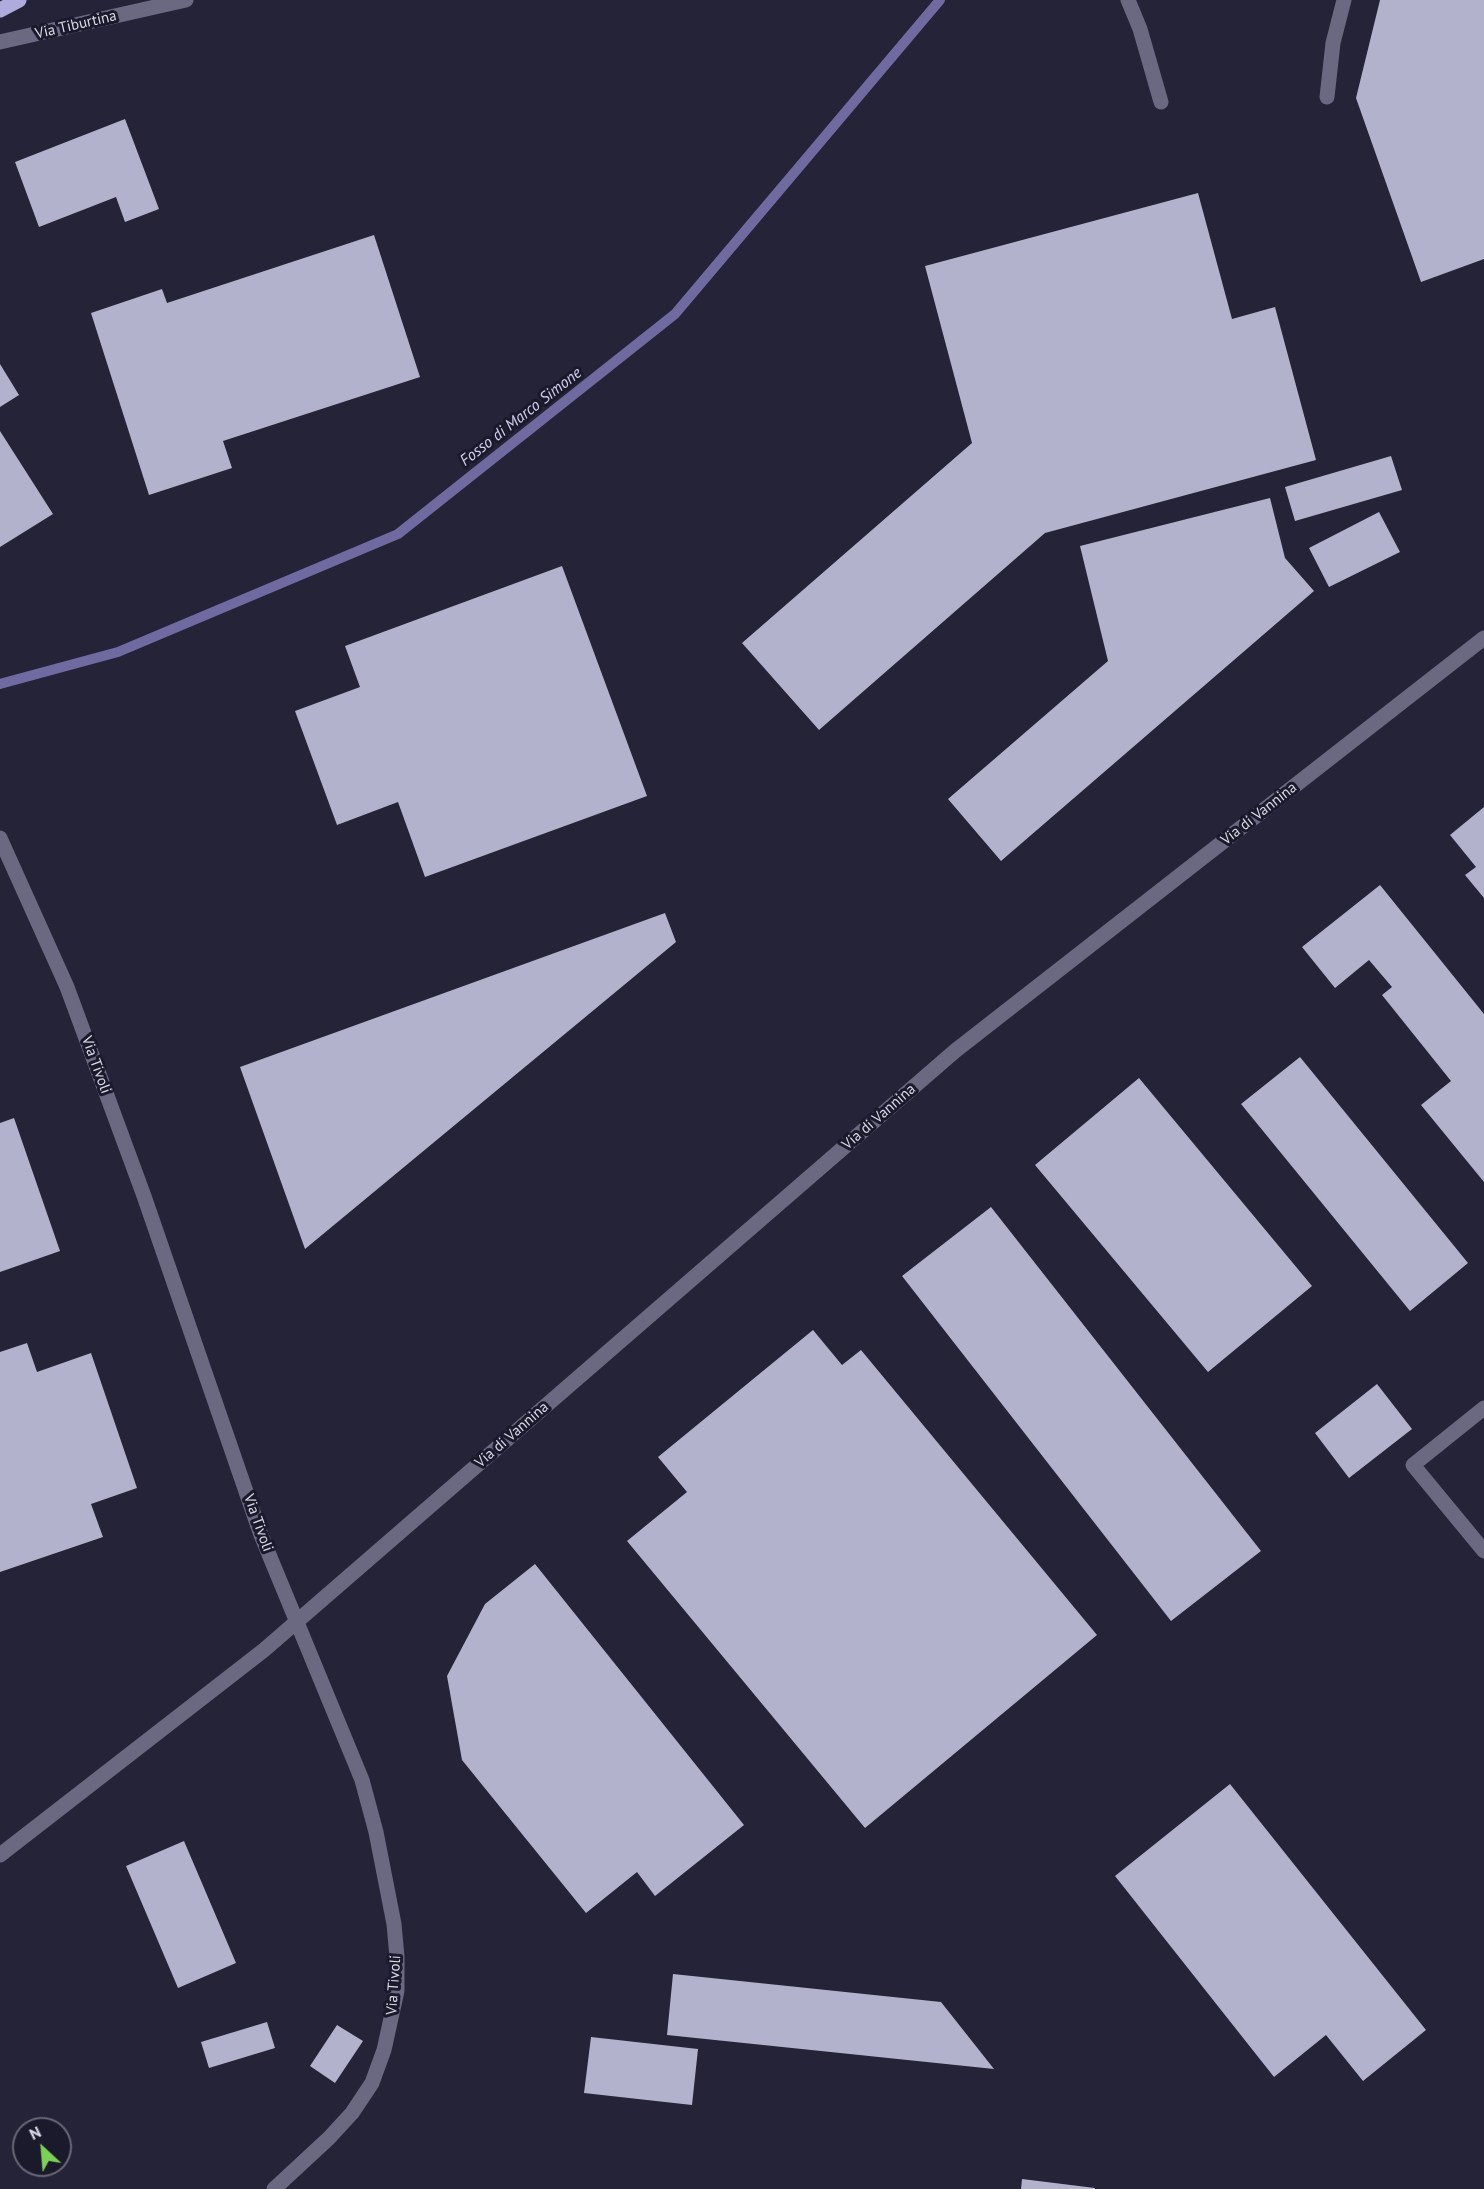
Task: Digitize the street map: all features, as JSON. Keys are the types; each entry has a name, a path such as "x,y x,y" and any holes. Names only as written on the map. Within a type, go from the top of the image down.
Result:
{"main road":[{"path":"0,10 20,0"}],"street":[{"name":"Via Tiburtina","path":"0,42 186,0"},
{"path":"1128,0 1140,29 1161,102"},
{"path":"1327,97 1333,44 1344,0"},
{"name":"Via di Vannina","path":"0,1856 264,1650 955,1051 1484,638"},
{"name":"Via Tivoli","path":"0,838 67,987 144,1196 261,1535 296,1623 340,1723 362,1780 376,1832 394,1924 397,1991 384,2050 364,2098 329,2138 274,2189"},
{"path":"1484,1408 1413,1465 1484,1551"}],"building":[{"path":"1380,0 1484,0 1484,259 1421,282 1356,98"},
{"path":"125,119 159,209 125,222 116,197 39,227 15,162"},
{"path":"1198,193 1232,319 1275,307 1316,460 1045,533 819,730 742,643 972,443 925,266"},
{"path":"374,235 420,377 223,441 232,468 149,495 91,313 162,289 167,303"},
{"path":"0,364 19,395 0,407"},
{"path":"0,431 53,514 0,547"},
{"path":"1391,456 1402,490 1295,521 1285,487"},
{"path":"1270,498 1285,558 1314,591 1001,861 948,799 1108,661 1080,546"},
{"path":"1379,512 1400,552 1329,587 1309,548"},
{"path":"562,566 647,796 425,877 398,802 337,825 295,711 360,687 345,646"},
{"path":"1484,807 1484,898 1465,875 1476,867 1450,835"},
{"path":"1380,885 1484,1014 1484,1182 1421,1105 1451,1081 1382,995 1392,987 1369,960 1335,988 1302,947"},
{"path":"665,913 676,942 305,1249 240,1067"},
{"path":"1300,1057 1468,1263 1410,1311 1241,1104"},
{"path":"1139,1078 1312,1286 1208,1372 1035,1165"},
{"path":"14,1118 60,1251 0,1272 0,1123"},
{"path":"991,1207 1261,1551 1171,1621 902,1276"},
{"path":"813,1330 842,1365 861,1350 1097,1635 865,1828 627,1541 687,1492 658,1457"},
{"path":"27,1343 37,1372 91,1353 137,1488 91,1504 103,1537 0,1572 0,1352"},
{"path":"1377,1384 1412,1429 1349,1478 1315,1433"},
{"path":"535,1564 744,1825 655,1896 637,1872 586,1913 462,1760 447,1676 485,1604"},
{"path":"1230,1784 1426,2030 1363,2081 1326,2035 1274,2077 1115,1876"},
{"path":"184,1841 236,1963 178,1988 126,1866"},
{"path":"673,1974 941,2002 994,2069 667,2035"},
{"path":"267,2022 275,2048 209,2068 201,2042"},
{"path":"337,2025 363,2041 335,2083 310,2066"},
{"path":"591,2037 698,2049 692,2105 584,2093"},
{"path":"1022,2179 1095,2188 1095,2189 1021,2189"}],"waterway":[{"name":"Fosso di Marco Simone","path":"0,684 118,652 398,534 675,314 940,0"}]}
